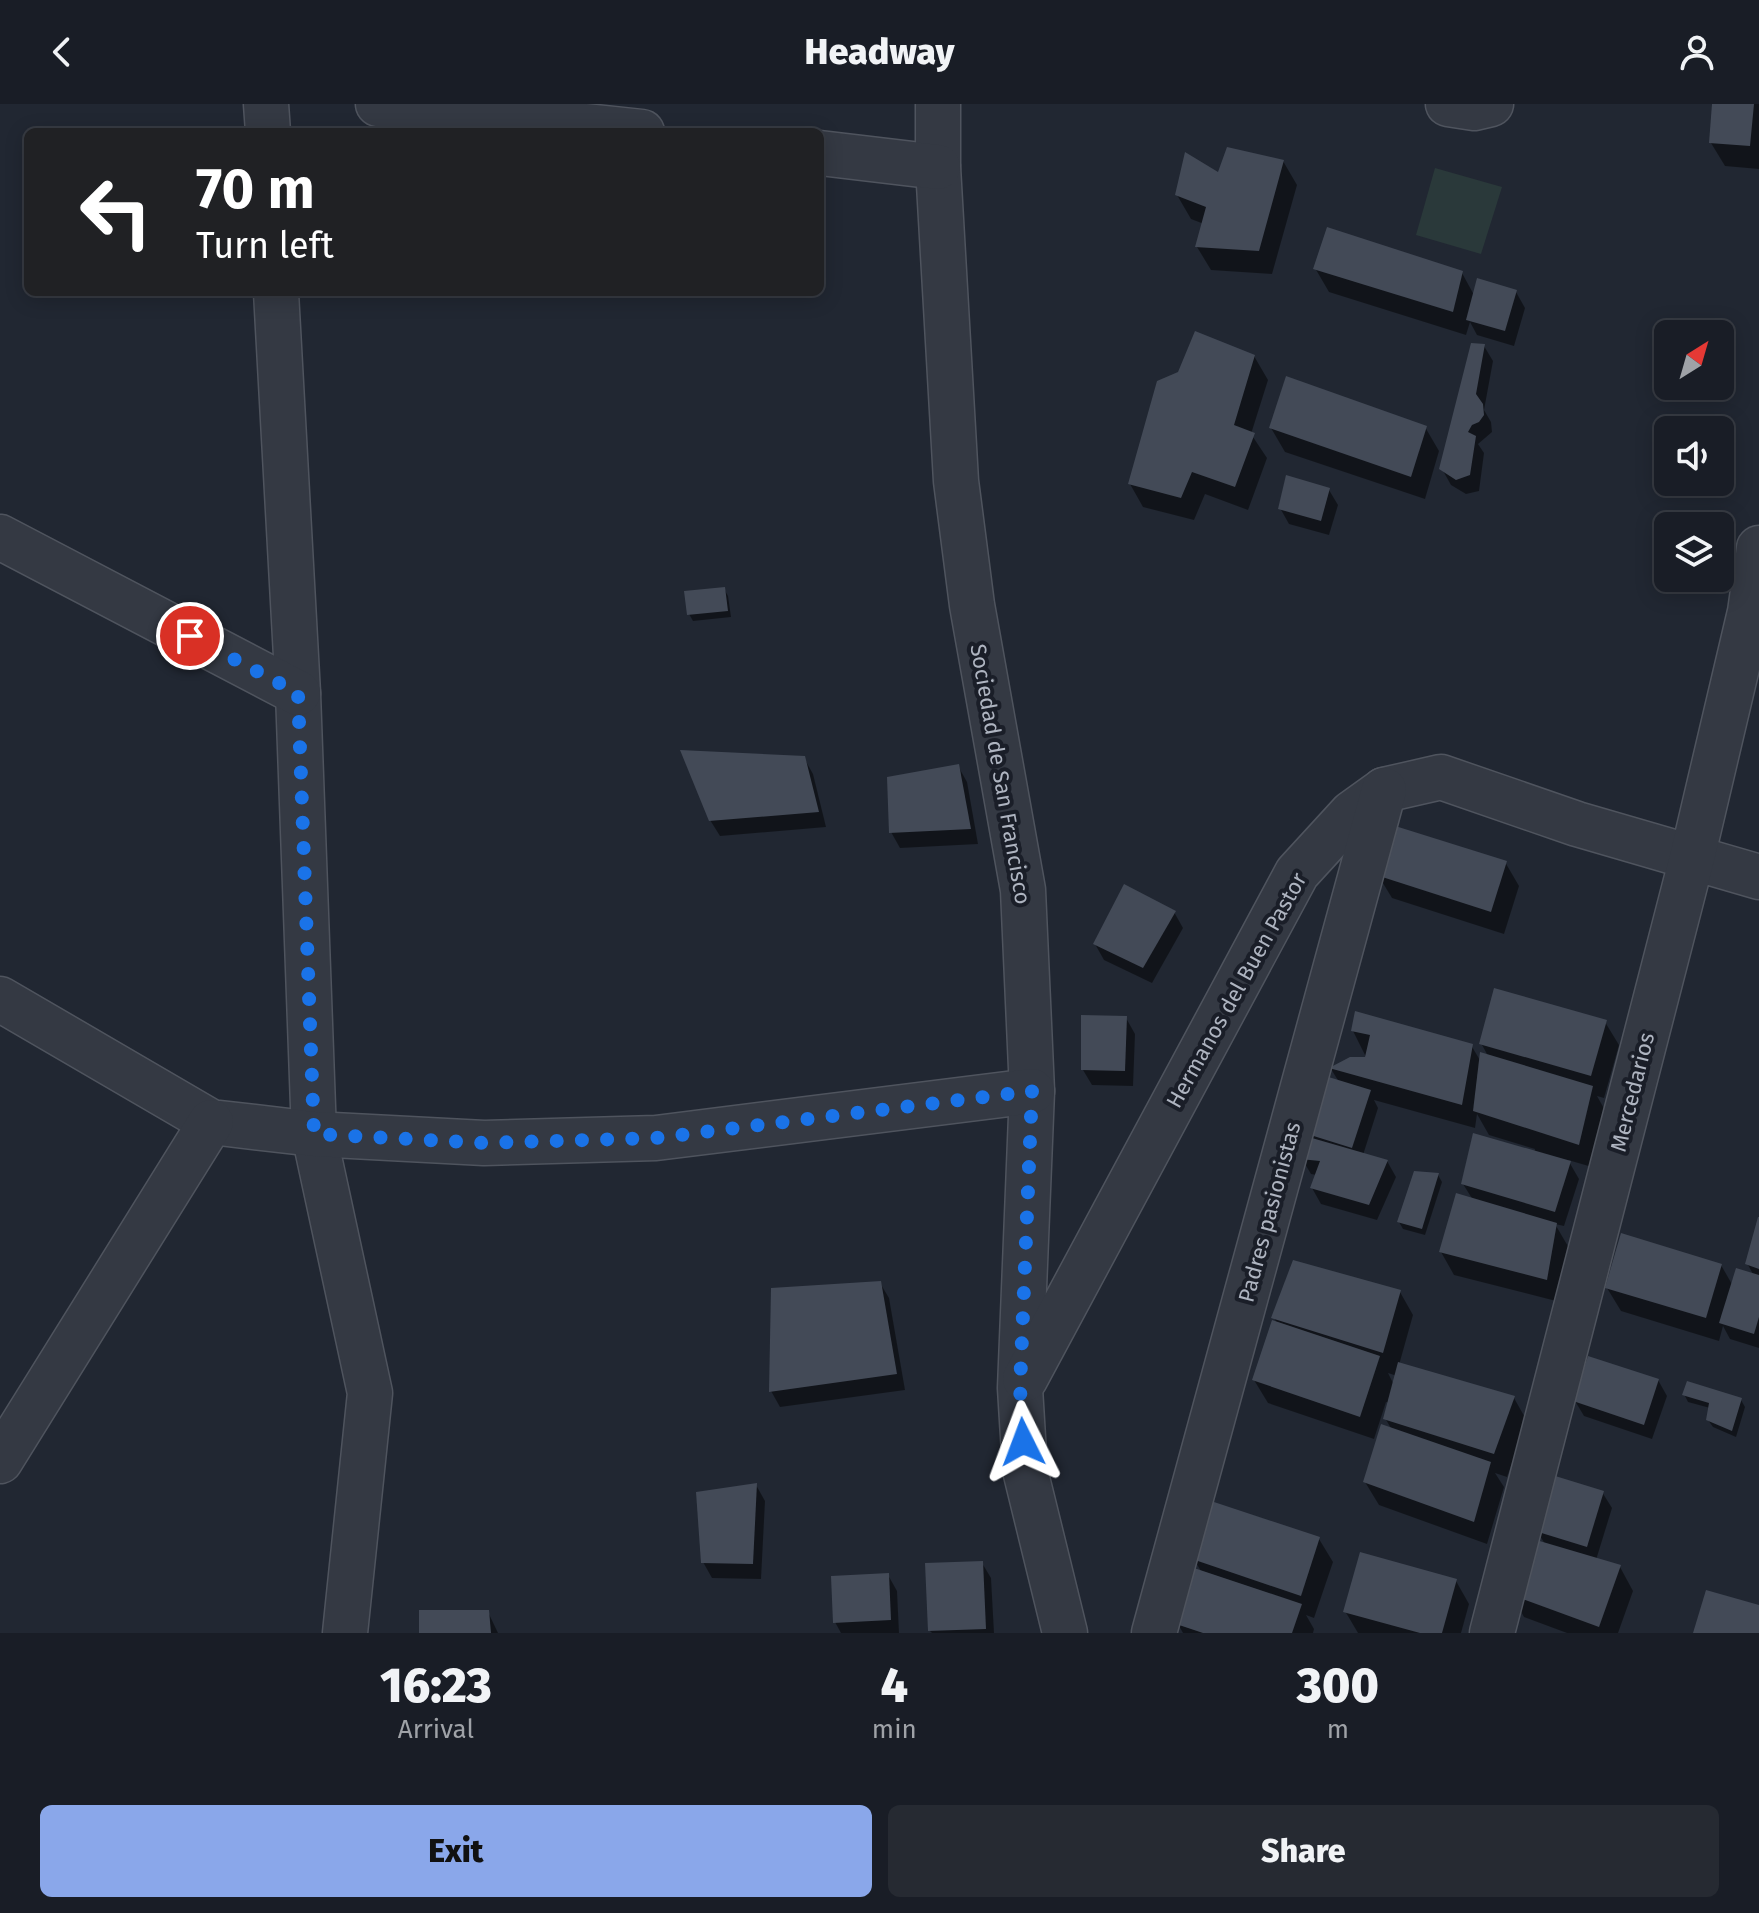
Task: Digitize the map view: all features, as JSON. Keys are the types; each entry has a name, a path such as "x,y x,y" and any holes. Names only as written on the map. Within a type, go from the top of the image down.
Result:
{"street":[{"path":"266,104 268,128"},
{"path":"378,104 604,128"},
{"name":"Sociedad de San Francisco","path":"938,104 938,167 956,481 972,605 1023,890 1032,1091 1020,1388 1025,1470 1065,1633"},
{"path":"1448,104 1474,108 1491,104"},
{"path":"824,153 938,167"},
{"path":"276,296 298,693 314,1134 370,1393 345,1633"},
{"path":"0,537 298,693"},
{"name":"Mercedarios","path":"1492,1633 1692,858 1750,612 1759,548"},
{"name":"Hermanos del Buen Pastor","path":"1020,1388 1297,873 1352,813 1384,790 1441,777 1577,824 1759,877"},
{"name":"Padres pasionistas","path":"1154,1633 1384,790"},
{"path":"0,999 211,1122 314,1134 484,1143 656,1138 1032,1091"},
{"path":"0,1461 211,1122"}],"shaded area":[{"path":"1435,168 1502,187 1481,254 1416,235"}],"building":[{"path":"1712,104 1754,104 1750,146 1709,143"},
{"path":"1227,147 1284,160 1259,251 1195,247 1206,207 1175,195 1185,152 1218,172"},
{"path":"1327,227 1463,271 1453,312 1313,269"},
{"path":"1477,278 1517,290 1505,331 1466,320"},
{"path":"1195,331 1255,355 1234,425 1255,433 1235,487 1192,472 1181,498 1128,484 1157,381 1178,372"},
{"path":"1471,343 1485,344 1476,394 1483,404 1484,415 1468,432 1476,436 1470,475 1456,480 1439,469"},
{"path":"1286,376 1427,426 1411,477 1269,428"},
{"path":"1286,475 1330,488 1321,521 1278,509"},
{"path":"725,587 728,611 687,615 684,591"},
{"path":"680,750 805,756 819,812 709,821"},
{"path":"959,764 971,829 889,833 887,777"},
{"path":"1392,825 1507,861 1491,912 1376,875"},
{"path":"1124,884 1176,911 1143,968 1093,944"},
{"path":"1494,988 1607,1020 1591,1076 1479,1044"},
{"path":"1355,1011 1473,1044 1462,1105 1329,1068 1350,1057 1365,1057 1370,1035 1351,1031"},
{"path":"1081,1015 1127,1016 1125,1071 1081,1070"},
{"path":"1480,1052 1593,1086 1579,1145 1473,1111"},
{"path":"1322,1075 1371,1090 1352,1148 1304,1133"},
{"path":"1473,1133 1571,1161 1555,1212 1461,1184"},
{"path":"1305,1136 1388,1160 1369,1205 1310,1188 1320,1161 1300,1159"},
{"path":"1414,1171 1439,1173 1422,1229 1397,1222"},
{"path":"1456,1193 1557,1223 1547,1280 1439,1252"},
{"path":"1759,1217 1759,1269 1745,1264"},
{"path":"1621,1233 1722,1264 1706,1318 1605,1288"},
{"path":"1293,1260 1401,1290 1383,1353 1271,1318"},
{"path":"1736,1268 1759,1275 1759,1317 1754,1334 1719,1323"},
{"path":"881,1281 897,1374 769,1392 771,1288"},
{"path":"1272,1320 1380,1356 1360,1417 1252,1380"},
{"path":"1588,1356 1659,1379 1644,1425 1573,1401"},
{"path":"1398,1362 1515,1396 1494,1454 1383,1419"},
{"path":"1687,1381 1742,1398 1732,1431 1706,1420 1709,1403 1682,1395"},
{"path":"1381,1424 1491,1462 1474,1522 1363,1482"},
{"path":"1552,1475 1604,1491 1587,1547 1535,1531"},
{"path":"757,1483 753,1564 701,1563 696,1492"},
{"path":"1211,1501 1320,1537 1301,1596 1192,1559"},
{"path":"1526,1537 1621,1565 1599,1627 1509,1594"},
{"path":"1360,1552 1457,1579 1442,1633 1420,1633 1343,1612"},
{"path":"983,1561 986,1629 928,1631 925,1563"},
{"path":"1194,1568 1302,1604 1292,1633 1203,1633 1176,1624"},
{"path":"889,1573 891,1620 833,1623 831,1576"},
{"path":"1706,1590 1759,1605 1759,1633 1693,1633"},
{"path":"419,1610 489,1610 491,1633 419,1633"}],"route":[{"path":"190,636 298,693 314,1134 484,1143 656,1138 1032,1091 1020,1388 1023,1442"}]}
